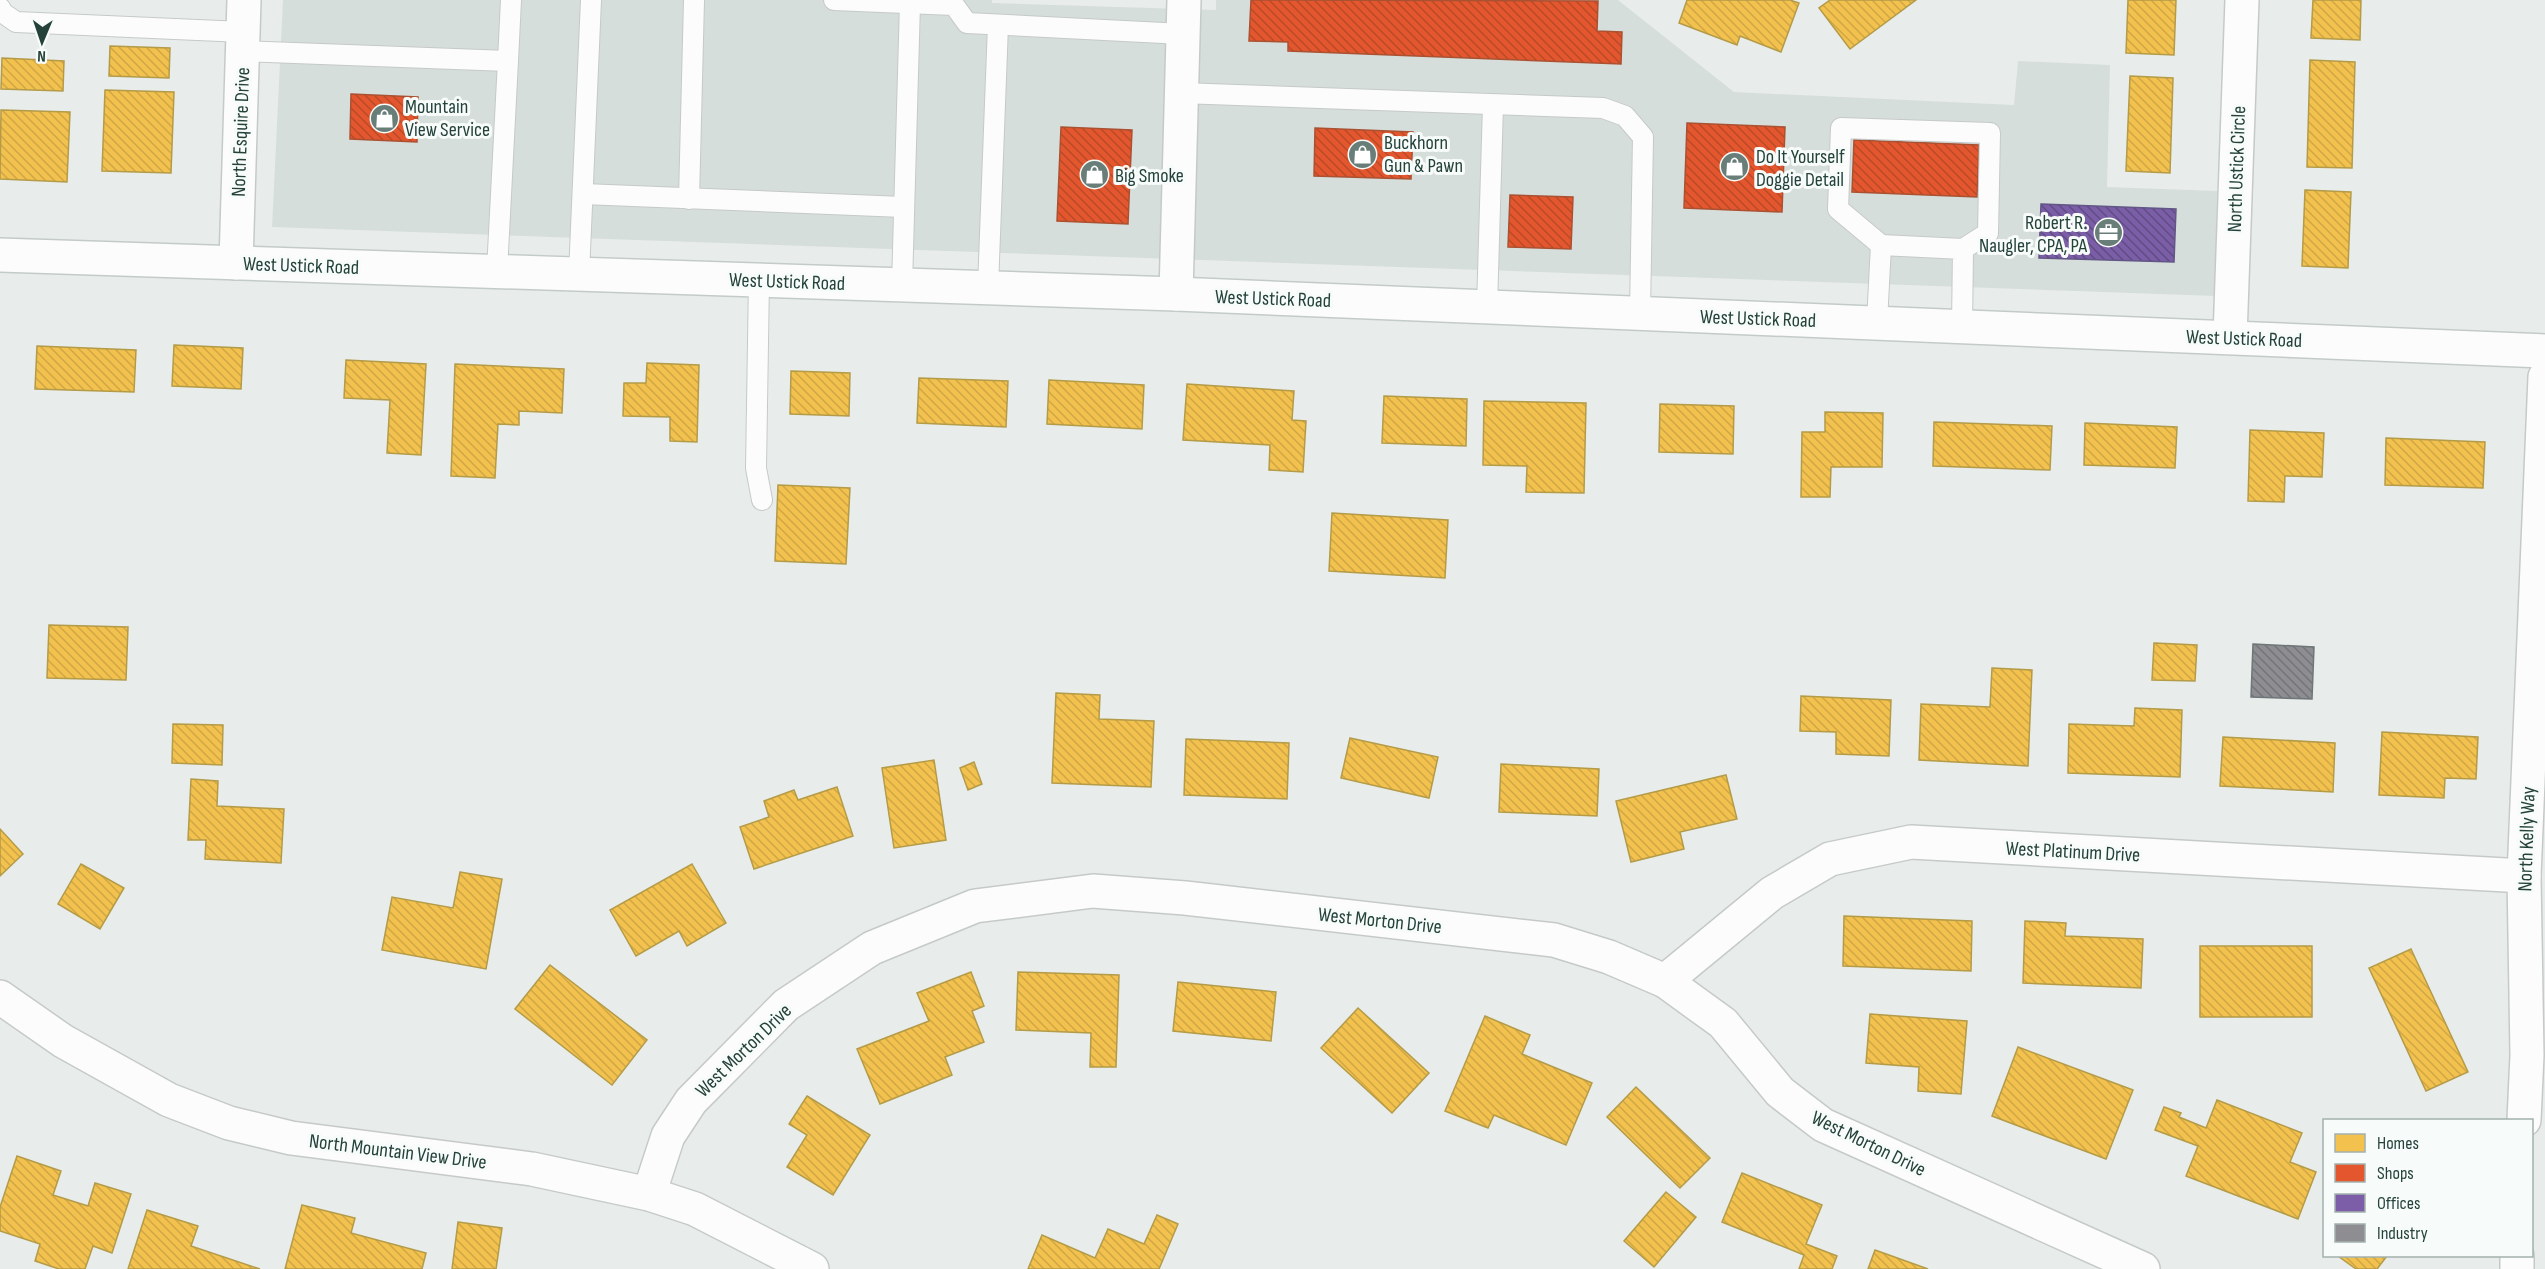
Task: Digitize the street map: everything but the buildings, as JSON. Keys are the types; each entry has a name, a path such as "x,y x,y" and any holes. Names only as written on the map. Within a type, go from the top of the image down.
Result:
{"street":[{"name":"North Esquire Drive","path":"236,263 244,0"},
{"path":"1176,294 1184,0"},
{"name":"North Ustick Circle","path":"2230,338 2242,0"},
{"name":"West Ustick Road","path":"0,255 1176,294 2545,351"},
{"name":"North Kelly Way","path":"2524,1119 2536,1055 2523,876 2545,377"},
{"name":"West Platinum Drive","path":"1665,981 1772,894 1830,859 1911,842 2523,876"},
{"name":"West Morton Drive","path":"649,1194 668,1136 691,1101 786,1005 872,948 975,906 1093,891 1185,898 1554,940 1609,957 1665,981 1724,1023 1780,1092 1823,1125 2143,1269"},
{"name":"North Mountain View Drive","path":"0,997 63,1041 159,1094 229,1123 291,1138 532,1169 649,1194 695,1209 812,1269"}],"lane":[{"path":"497,271 511,0"},
{"path":"579,274 591,0"},
{"path":"689,199 693,0"},
{"path":"834,0 954,4 967,23 1183,34"},
{"path":"902,285 910,3"},
{"path":"0,8 16,22 243,42 508,61"},
{"path":"988,287 998,25"},
{"path":"1181,93 1603,108 1625,116 1643,137 1640,313"},
{"path":"1487,307 1493,105"},
{"path":"1841,128 1990,133 1988,233 1963,249 1881,245 1838,209 1841,128"},
{"path":"583,194 903,207"},
{"path":"1877,322 1881,245"},
{"path":"1962,327 1963,249"},
{"path":"759,280 756,468 762,500"}],"shaded area":[{"path":"283,0 992,0 992,3 1216,10 1216,0 1618,0 1734,92 2014,105 2018,61 2110,65 2107,187 2217,191 2215,296 272,227"}],"place":[{"name":"Mountain View Service","path":"384,118"},
{"name":"Buckhorn Gun & Pawn","path":"1363,154"},
{"name":"Do It Yourself Doggie Detail","path":"1735,167"},
{"name":"Big Smoke","path":"1094,175"},
{"name":"Robert R. Naugler, CPA, PA","path":"2108,233"}]}
